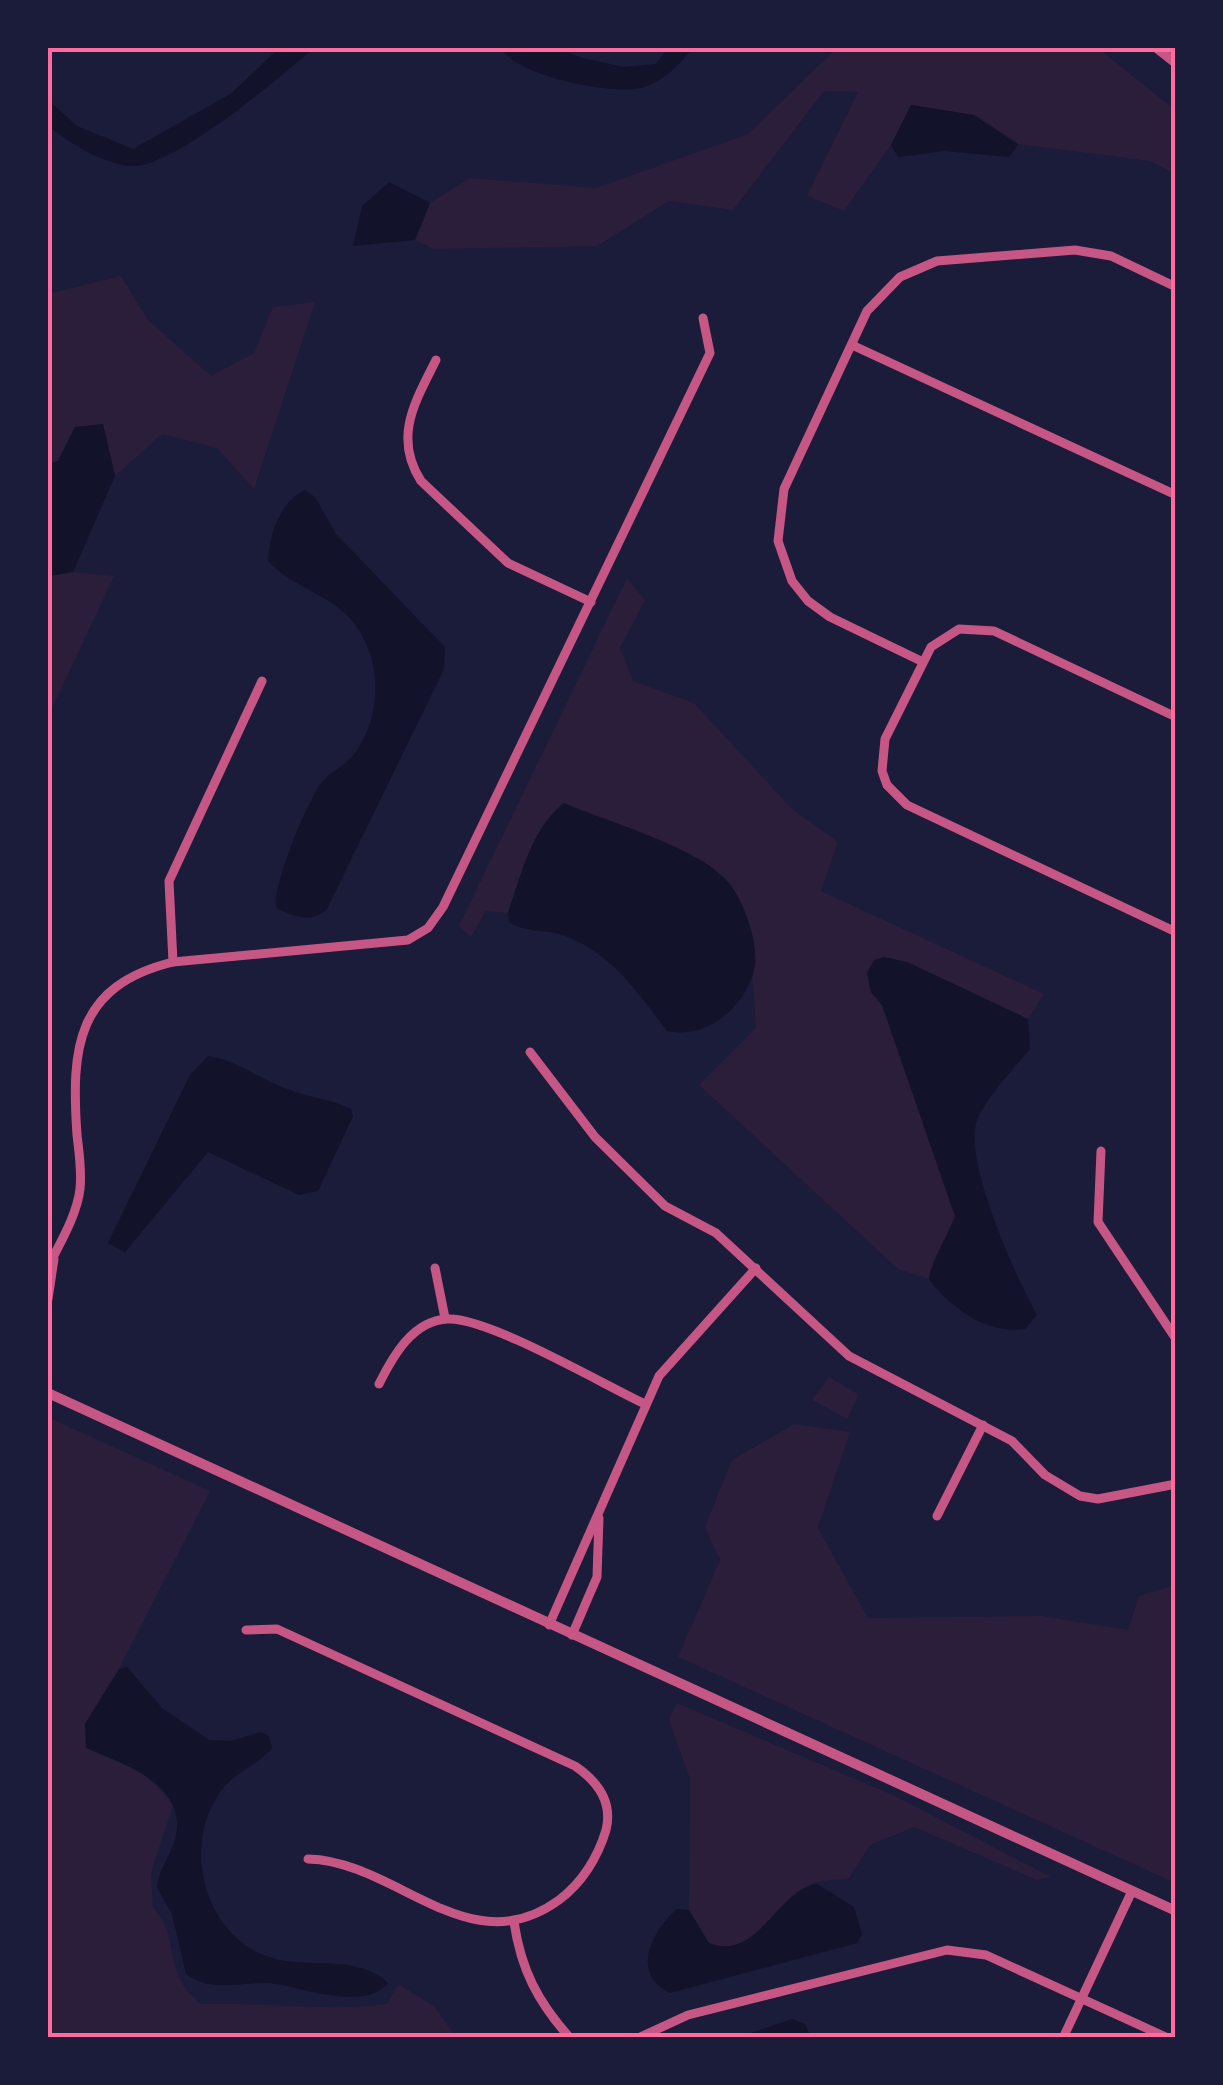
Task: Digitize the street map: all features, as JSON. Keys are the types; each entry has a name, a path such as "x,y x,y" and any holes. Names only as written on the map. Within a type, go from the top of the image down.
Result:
{"street":[{"path":"1157,48 1176,63"},
{"path":"921,662 830,617 808,601 792,581 778,541 777,517 784,488 867,311 900,277 937,262 1075,250 1111,256 1176,286"},
{"path":"48,1266 81,1184 73,1076 79,1040 109,992 146,969 173,962 390,944 428,928 443,907 710,353 703,318"},
{"path":"852,344 1176,496"},
{"path":"436,360 409,414 406,432 410,464 421,481 492,552 590,602"},
{"path":"1176,717 994,632 958,629 930,647 881,755 887,785 895,796 1176,932"},
{"path":"173,962 169,880 262,681"},
{"path":"530,1052 609,1153 665,1206 716,1233 849,1356 1012,1440 1044,1476 1080,1496 1098,1499 1176,1484"},
{"path":"1101,1151 1098,1222 1176,1339"},
{"path":"48,1299 52,1250"},
{"path":"435,1268 446,1318"},
{"path":"549,1624 646,1404 676,1353 756,1268"},
{"path":"379,1384 393,1354 410,1337 446,1318 481,1326 646,1404"},
{"path":"48,1393 1176,1911"},
{"path":"937,1516 982,1426"},
{"path":"572,1635 597,1577 599,1512"},
{"path":"246,1630 277,1630 592,1778 605,1798 608,1821 602,1845 569,1893 542,1912 514,1922 457,1916 336,1860 308,1859"},
{"path":"1063,2038 1132,1892"},
{"path":"514,1922 520,1960 533,1991 570,2038"},
{"path":"638,2038 688,2015 947,1950 986,1955 1168,2038"}],"shaded area":[{"path":"279,48 314,48 199,137 150,163 132,166 109,161 48,126 48,100 77,126 133,149 232,93"},
{"path":"501,48 557,48 624,67 656,64 668,48 693,48 660,80 645,87 612,89 544,75 510,58"},
{"path":"837,48 1098,48 1175,110 1175,174 1150,161 1018,144 974,115 911,105 891,145 844,211 807,196 858,92 824,91 733,210 669,201 597,246 434,249 415,240 430,203 470,178 596,188 748,134"},
{"path":"911,105 974,115 1018,144 1009,157 944,151 898,157 891,145"},
{"path":"389,182 430,203 415,240 353,246 362,206"},
{"path":"121,276 148,320 211,376 254,353 273,307 315,302 254,489 217,448 162,434 115,476 103,425 75,427 58,461 48,464 48,294"},
{"path":"103,424 115,476 73,572 48,576 48,464 58,461 75,427"},
{"path":"305,490 315,497 336,534 445,647 444,669 327,909 309,917 277,909 284,866 316,792 326,778 353,756 364,738 374,706 375,674 366,643 349,617 268,561 282,511"},
{"path":"73,572 114,576 48,717 48,576"},
{"path":"627,578 645,600 620,648 633,681 694,703 792,809 838,842 821,891 1044,994 1028,1019 907,962 871,992 882,1005 955,1216 929,1279 898,1269 699,1085 756,1028 749,924 531,849 508,913 486,911 471,937 459,926"},
{"path":"564,803 677,848 717,871 730,884 749,923 755,965 744,994 723,1017 697,1030 667,1031 622,975 595,952 563,935 509,922 508,913 528,854 543,826"},
{"path":"884,957 907,962 1028,1019 1030,1049 984,1106 976,1124 975,1142 994,1221 1037,1315 1025,1329 997,1328 971,1317 929,1279 955,1216 882,1005 871,992 867,973 874,960"},
{"path":"208,1056 298,1093 344,1106 351,1109 353,1116 318,1191 299,1195 208,1152 125,1252 108,1243 190,1075"},
{"path":"829,1377 859,1395 847,1419 812,1400"},
{"path":"48,1417 210,1491 119,1669 85,1724 144,1774 173,1805 151,1873 153,1907 167,1931 180,1979 201,2004 387,2004 398,1984 434,2006 456,2037 48,2038"},
{"path":"794,1424 850,1432 818,1528 868,1618 1043,1616 1128,1630 1139,1596 1175,1585 1175,1883 678,1657 720,1560 705,1527 732,1460"},
{"path":"127,1667 162,1708 209,1740 231,1741 261,1732 269,1736 272,1748 226,1785 208,1816 202,1842 202,1869 208,1895 220,1919 237,1939 259,1953 286,1961 365,1969 388,1983 378,1991 365,1996 335,1996 277,1984 207,1984 186,1974 172,1914 157,1888 176,1836 175,1812 169,1798 145,1776 86,1748 85,1724 119,1669"},
{"path":"677,1703 895,1796 1051,1877 1037,1880 914,1827 870,1845 849,1878 813,1883 797,1893 752,1937 725,1947 709,1944 689,1910 690,1779 669,1720"},
{"path":"817,1884 854,1907 862,1934 857,1943 670,1993 651,1975 648,1964 653,1941 677,1909 689,1910 709,1943 726,1946 741,1943 790,1898"},
{"path":"792,2019 805,2024 811,2037 739,2037"}]}
